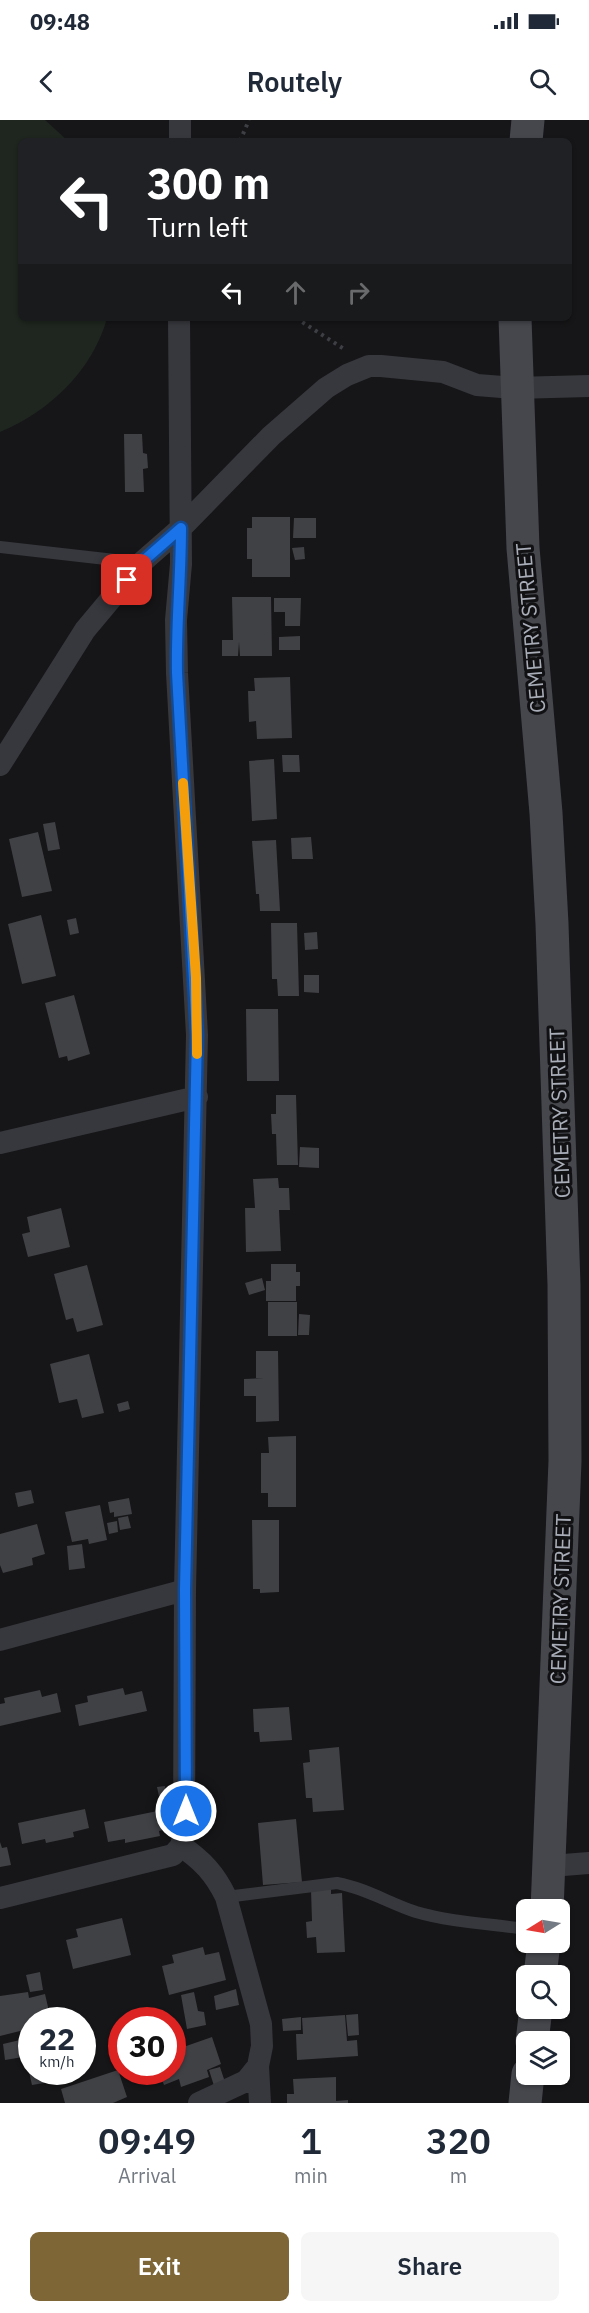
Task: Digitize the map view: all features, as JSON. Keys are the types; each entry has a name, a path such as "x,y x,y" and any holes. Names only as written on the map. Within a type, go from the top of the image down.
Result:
{"street":[{"path":"180,120 180,138"},
{"path":"526,138 528,120"},
{"path":"0,1898 172,1855 181,1846 186,1811 185,1590 197,1097 196,978 177,673 176,620 181,564 179,321"},
{"name":"CEMETRY STREET","path":"515,321 515,388 523,548 551,890 564,1285 565,1461 548,1899"},
{"path":"0,765 85,630 141,563 181,528 237,470 310,401 347,375 369,366 443,372 477,385 515,388 589,386"},
{"path":"0,1143 197,1097"},
{"path":"0,1640 185,1590"},
{"path":"181,1846 202,1860 216,1877 226,1897 261,2024 262,2046 258,2066 260,2103"},
{"path":"550,1866 589,1863"},
{"path":"199,2103 246,2081 258,2066"},
{"path":"525,2103 527,2085"}],"lane":[{"path":"0,547 141,563"},
{"path":"226,1897 337,1883 356,1886 375,1897 418,1913 516,1928"}],"path":[{"path":"241,138 249,120"},
{"path":"301,321 369,366"}],"shaded area":[{"path":"0,120 45,120 65,138 18,138 18,321 106,321 91,355 67,387 35,413 0,432"}],"building":[{"path":"124,434 142,434 143,453 147,454 148,468 143,469 144,492 125,492"},
{"path":"252,517 290,517 290,577 252,577 252,559 247,559 247,528 252,528"},
{"path":"294,518 316,518 316,538 293,538"},
{"path":"304,547 305,559 295,560 292,548"},
{"path":"232,597 271,597 272,656 240,656 239,642 238,656 222,656 222,640 233,640"},
{"path":"274,598 301,598 300,626 285,626 285,612 274,612"},
{"path":"300,636 300,650 279,650 279,637"},
{"path":"290,677 292,738 257,739 256,721 249,722 248,691 255,691 254,678"},
{"path":"282,755 299,755 300,772 283,772"},
{"path":"274,759 277,819 252,821 249,761"},
{"path":"55,822 60,849 48,851 43,824"},
{"path":"38,832 52,891 22,897 9,839"},
{"path":"311,837 313,859 292,859 291,838"},
{"path":"276,840 280,911 260,911 259,894 256,894 252,841"},
{"path":"41,915 56,976 22,984 8,924"},
{"path":"76,918 79,933 70,935 67,920"},
{"path":"271,923 297,923 299,996 278,996 277,979 272,979"},
{"path":"317,932 318,949 305,950 304,933"},
{"path":"304,975 319,975 319,993 304,992"},
{"path":"74,995 90,1054 68,1061 67,1056 59,1058 45,1003"},
{"path":"246,1009 278,1009 279,1081 247,1081"},
{"path":"276,1095 296,1095 298,1165 277,1165 276,1134 272,1134 271,1114 276,1114"},
{"path":"300,1147 319,1148 319,1168 299,1167"},
{"path":"278,1178 279,1188 289,1188 290,1210 279,1210 281,1251 246,1252 245,1208 255,1208 253,1179"},
{"path":"61,1208 70,1247 28,1257 22,1234 30,1232 27,1217"},
{"path":"271,1264 296,1264 296,1272 300,1272 300,1286 296,1286 296,1301 266,1301 266,1281 271,1281"},
{"path":"87,1265 103,1325 77,1332 73,1318 66,1320 54,1274"},
{"path":"262,1278 265,1290 249,1295 245,1283"},
{"path":"268,1302 297,1302 297,1336 268,1336"},
{"path":"299,1314 310,1315 309,1335 298,1335"},
{"path":"256,1351 278,1351 279,1421 256,1422 256,1396 244,1396 244,1379 264,1378 256,1378"},
{"path":"89,1354 104,1413 82,1418 77,1399 59,1403 50,1364"},
{"path":"128,1401 130,1409 119,1412 117,1404"},
{"path":"296,1436 296,1507 268,1507 268,1493 261,1493 261,1453 269,1453 268,1437"},
{"path":"31,1490 34,1503 18,1507 15,1493"},
{"path":"129,1498 132,1514 114,1517 114,1512 110,1513 108,1502"},
{"path":"100,1505 107,1540 89,1544 88,1539 72,1542 65,1512"},
{"path":"128,1516 131,1528 120,1530 118,1518"},
{"path":"252,1520 279,1520 279,1592 260,1593 260,1589 253,1589"},
{"path":"117,1521 118,1532 109,1534 107,1523"},
{"path":"37,1524 45,1554 32,1558 33,1565 3,1573 0,1565 0,1534"},
{"path":"82,1544 85,1568 69,1570 67,1546"},
{"path":"123,1688 125,1695 142,1691 147,1711 79,1726 75,1705 88,1702 87,1696"},
{"path":"40,1690 42,1697 57,1693 61,1712 0,1726 0,1704 5,1703 4,1698"},
{"path":"289,1707 292,1740 260,1742 259,1732 254,1732 253,1709"},
{"path":"339,1747 344,1810 313,1812 312,1798 306,1798 303,1763 310,1762 309,1750"},
{"path":"165,1786 167,1799 160,1801 157,1787"},
{"path":"172,1808 176,1827 159,1831 160,1836 125,1843 125,1839 108,1842 104,1822"},
{"path":"85,1809 89,1828 73,1832 74,1837 46,1843 45,1839 22,1844 18,1823"},
{"path":"296,1819 302,1882 263,1885 258,1823"},
{"path":"0,1842 2,1848 7,1847 11,1865 0,1867"},
{"path":"331,1889 331,1894 342,1893 345,1952 317,1953 316,1937 307,1938 306,1922 312,1921 311,1890"},
{"path":"122,1918 131,1955 73,1969 66,1940 78,1937 76,1929"},
{"path":"203,1947 205,1955 219,1952 226,1980 169,1995 162,1966 174,1963 172,1955"},
{"path":"40,1972 43,1990 30,1992 26,1975"},
{"path":"236,1989 239,2005 216,2010 214,1996"},
{"path":"28,1992 29,1998 45,1994 48,2007 18,2007 18,2032 0,2036 0,1996"},
{"path":"194,1992 198,2011 204,2012 206,2025 187,2029 186,2007 183,2007 181,1995"},
{"path":"358,2014 359,2035 348,2036 346,2015"},
{"path":"345,2015 347,2041 357,2040 358,2056 297,2060 296,2034 303,2034 302,2018"},
{"path":"301,2017 301,2030 283,2031 282,2019"},
{"path":"212,2037 221,2064 207,2070 209,2077 181,2087 180,2085 186,2085 186,2046"},
{"path":"18,2040 18,2058 5,2060 3,2044"},
{"path":"220,2067 226,2085 215,2089 209,2070"},
{"path":"108,2073 108,2085 123,2085 127,2097 113,2103 65,2103 61,2089 73,2085 96,2085 96,2077"},
{"path":"336,2077 336,2101 348,2100 348,2103 287,2103 287,2094 294,2094 293,2079"}],"slow traffic":[{"path":"183,783 196,978 197,1054"}],"route":[{"path":"127,580 141,563 181,528 180,590 176,620 177,673 196,978 197,1035 185,1590 186,1811"}]}
